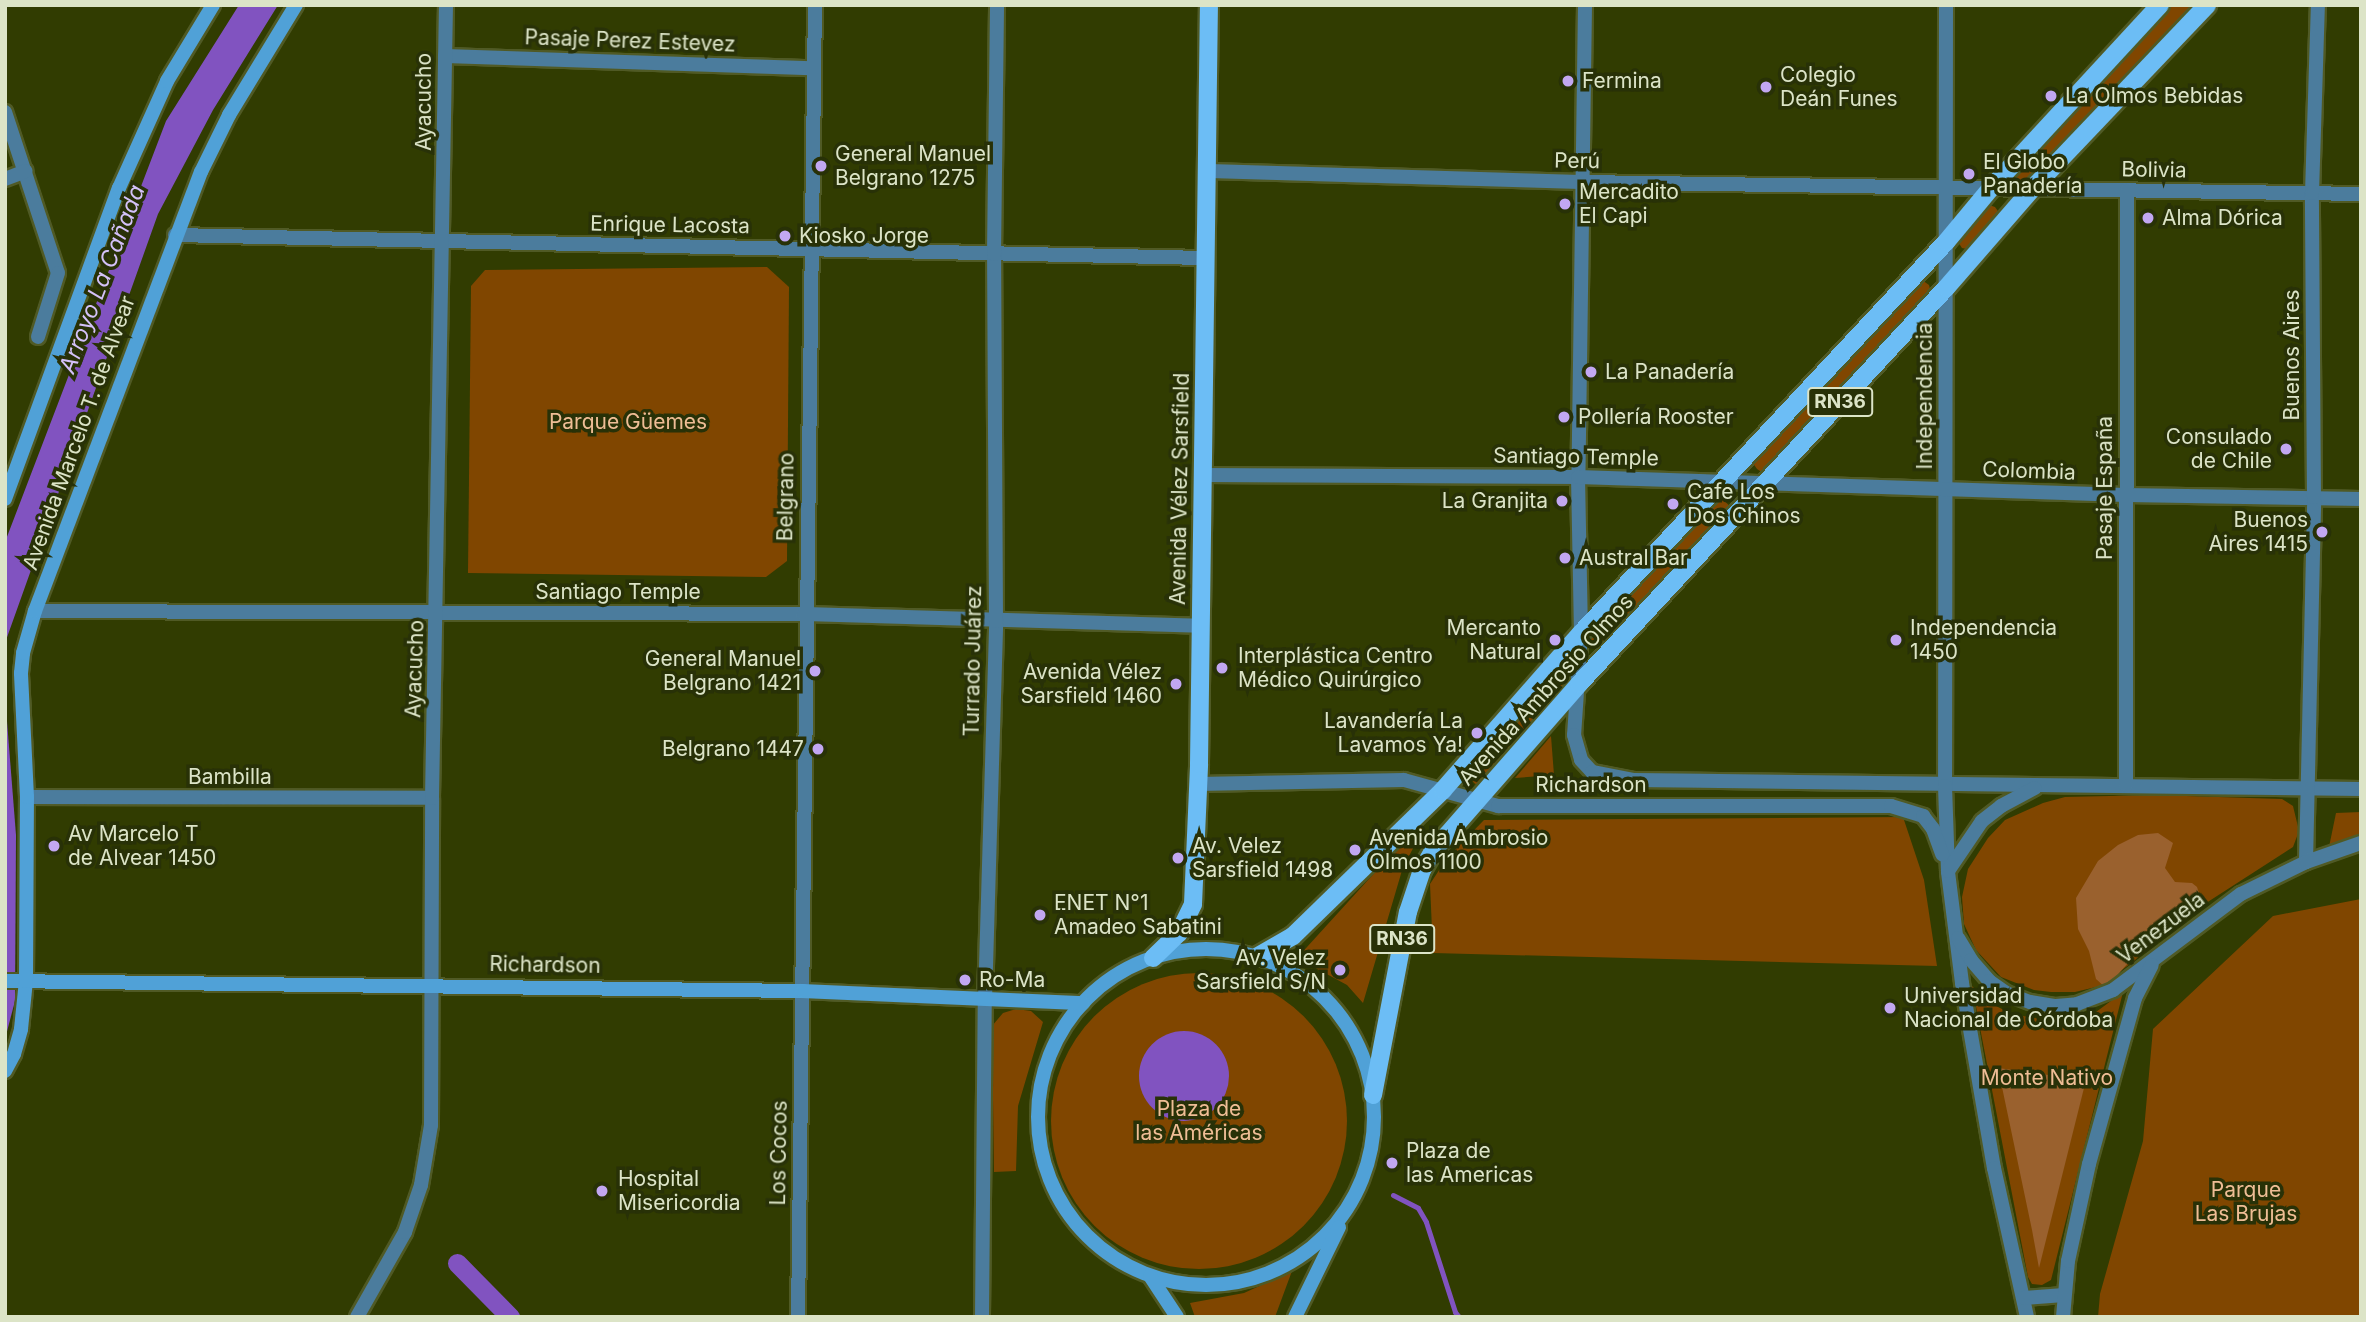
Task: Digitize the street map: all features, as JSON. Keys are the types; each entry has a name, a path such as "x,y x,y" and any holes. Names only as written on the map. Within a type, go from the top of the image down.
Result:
{"main road":[{"path":"5,499 119,188 167,81 213,5"},
{"name":"Avenida Marcelo T. de Alvear","path":"5,1071 14,1054 21,1029 15,981 27,797 21,673 35,611 175,235 229,116 296,5"},
{"name":"Avenida Vélez Sarsfield","path":"1153,958 1179,933 1193,904 1201,626 1209,5"},
{"name":"Avenida Ambrosio Olmos","path":"1258,956 1293,936 1443,790 1581,633 1946,242 1991,188 2160,5"},
{"name":"Avenida Ambrosio Olmos","path":"1373,1095 1385,1021 1415,887 1433,851 1579,684 1946,288 2032,189 2207,5"},
{"name":"RN36","path":"1295,1317 1365,1173 1374,1124 1373,1095 1365,1061 1350,1029 1329,1001 1302,978 1258,956 1220,950 1153,958 1115,976 1083,1003 1063,1028 1049,1055 1039,1093 1038,1132 1045,1170 1062,1205 1085,1235 1115,1259 1150,1276 1194,1285 1239,1282 1281,1268 1318,1243 1347,1209"},
{"name":"Richardson","path":"15,981 430,984 803,991 1083,1003"},
{"path":"1150,1276 1177,1317"}],"street":[{"name":"Ayacucho","path":"357,1317 405,1232 426,1163 431,1125 432,798 438,612 446,5"},
{"name":"Belgrano","path":"803,991 804,614 813,249 812,68 815,5"},
{"name":"Turrado Juárez","path":"982,1317 985,1000 996,621 994,254 998,5"},
{"name":"Richardson","path":"1585,5 1578,477 1581,633 1573,735 1581,761 1592,772 1610,778 1945,786"},
{"name":"Independencia","path":"1946,5 1945,786 1948,872"},
{"name":"Buenos Aires","path":"2309,788 2314,497 2312,193 2318,5"},
{"name":"Pasaje Perez Estevez","path":"446,56 812,68"},
{"path":"5,112 58,274 38,337"},
{"path":"5,179 26,171"},
{"name":"Perú","path":"1208,171 1582,182 1946,188"},
{"name":"Bolivia","path":"1946,188 2361,194"},
{"name":"Pasaje España","path":"2126,785 2127,190"},
{"name":"Enrique Lacosta","path":"175,235 1207,258"},
{"name":"Santiago Temple","path":"1203,475 1578,477 1947,489"},
{"name":"Colombia","path":"1947,489 2361,499"},
{"name":"Santiago Temple","path":"35,611 804,614 1201,626"},
{"name":"Richardson","path":"1198,784 1404,780 1498,806 1891,806 1923,816 1933,829 1948,872"},
{"path":"1945,786 2126,785 2361,789"},
{"path":"2027,1317 1994,1168 1953,927 1948,872 1965,842 1982,821 2009,801 2039,786"},
{"path":"2306,862 2309,788"},
{"name":"Bambilla","path":"27,797 432,798"},
{"name":"Venezuela","path":"1953,927 1970,960 1989,981 2030,1002 2056,1006 2077,1004 2100,997 2241,894 2306,862 2361,843"},
{"path":"2063,1317 2064,1295 2084,1188 2104,1105 2135,998 2155,958"},
{"name":"Los Cocos","path":"798,1317 803,991"},
{"path":"2024,1298 2064,1295"}],"green space":[{"path":"2167,5 2195,5 2023,188 2017,185 2010,174"},
{"path":"1986,204 1995,207 2000,214 1971,250 1962,248 1956,239"},
{"name":"Parque Güemes","path":"767,267 789,287 787,561 766,577 468,573 471,286 485,270"},
{"path":"1922,280 1929,285 1931,293 1763,473 1757,469 1750,459"},
{"path":"1713,499 1722,499 1731,507 1603,653 1597,649 1590,638"},
{"path":"1557,671 1569,673 1574,680 1480,787 1474,783 1467,773"},
{"path":"1551,736 1554,775 1515,778"},
{"path":"2154,795 2282,799 2293,806 2299,831 2293,847 2172,925 2134,961 2100,986 2075,992 2051,992 2034,990 2001,977 1976,950 1964,924 1962,897 1968,869 1988,838 2005,820 2043,803 2065,797"},
{"path":"2361,812 2361,836 2329,847 2336,813"},
{"path":"1903,817 1924,880 1937,966 1433,953 1430,884 1447,858 1484,820"},
{"path":"1418,825 1423,830 1403,867 1363,1003 1347,985 1297,958"},
{"path":"2158,833 2173,843 2165,868 2175,882 2192,883 2197,887 2200,896 2196,912 2166,920 2106,988 2096,979 2089,951 2078,929 2076,898 2098,861 2118,845 2138,835"},
{"name":"Parque Las Brujas","path":"2361,899 2361,1317 2098,1317 2100,1294 2143,1141 2153,1029 2273,916"},
{"name":"Plaza de las Américas","path":"1184,973 1214,973 1242,979 1269,990 1293,1006 1314,1027 1330,1051 1341,1078 1347,1121 1345,1150 1330,1191 1314,1215 1293,1236 1269,1252 1242,1263 1214,1269 1184,1269 1156,1263 1129,1252 1105,1236 1084,1215 1068,1191 1057,1164 1051,1136 1051,1106 1057,1078 1068,1051 1084,1027 1105,1006 1129,990 1156,979"},
{"name":"Monte Nativo","path":"1972,986 1988,1002 2012,1014 2062,1023 2092,1015 2123,992 2051,1280 2042,1285 2032,1284 2028,1277"},
{"path":"1016,1009 1031,1011 1043,1022 1018,1106 1016,1171 994,1172 992,1026 1003,1013"},
{"path":"1998,1068 2086,1080 2039,1268 2032,1230"},
{"path":"1292,1271 1275,1317 1195,1317 1190,1303 1244,1293"}],"shaded area":[{"path":"239,5 278,5 213,110 158,214 5,643 5,542 166,121"},
{"path":"5,696 16,835 15,1001 5,1039"},
{"path":"1184,1031 1201,1035 1216,1044 1225,1059 1229,1076 1225,1093 1216,1108 1201,1117 1184,1121 1167,1117 1152,1108 1143,1093 1139,1076 1143,1059 1152,1044 1167,1035"}],"waterway":[{"path":"1393,1195 1418,1208 1426,1222 1455,1312 1459,1317"},
{"path":"457,1263 510,1317"}],"place":[{"name":"Fermina","path":"1568,81"},
{"name":"Colegio Deán Funes","path":"1766,87"},
{"name":"La Olmos Bebidas","path":"2051,96"},
{"name":"General Manuel Belgrano 1275","path":"821,166"},
{"name":"El Globo Panadería","path":"1969,174"},
{"name":"Mercadito El Capi","path":"1565,204"},
{"name":"Alma Dórica","path":"2148,218"},
{"name":"Kiosko Jorge","path":"785,236"},
{"name":"La Panadería","path":"1591,372"},
{"name":"Pollería Rooster","path":"1564,417"},
{"name":"Consulado de Chile","path":"2286,449"},
{"name":"La Granjita","path":"1562,501"},
{"name":"Cafe Los Dos Chinos","path":"1673,504"},
{"name":"Buenos Aires 1415","path":"2322,532"},
{"name":"Austral Bar","path":"1565,558"},
{"name":"Mercanto Natural","path":"1555,640"},
{"name":"Independencia 1450","path":"1896,640"},
{"name":"Interplástica Centro Médico Quirúrgico","path":"1222,668"},
{"name":"General Manuel Belgrano 1421","path":"815,671"},
{"name":"Avenida Vélez Sarsfield 1460","path":"1176,684"},
{"name":"Lavandería La Lavamos Ya!","path":"1477,733"},
{"name":"Belgrano 1447","path":"818,749"},
{"name":"Av Marcelo T de Alvear 1450","path":"54,846"},
{"name":"Avenida Ambrosio Olmos 1100","path":"1355,850"},
{"name":"Av. Velez Sarsfield 1498","path":"1178,858"},
{"name":"ENET N°1 Amadeo Sabatini","path":"1040,915"},
{"name":"Av. Velez Sarsfield S/N","path":"1340,970"},
{"name":"Ro-Ma","path":"965,980"},
{"name":"Universidad Nacional de Córdoba","path":"1890,1008"},
{"name":"Plaza de las Americas","path":"1392,1163"},
{"name":"Hospital Misericordia","path":"602,1191"}],"water label":[{"name":"Arroyo La Cañada","path":"102,279"}]}
